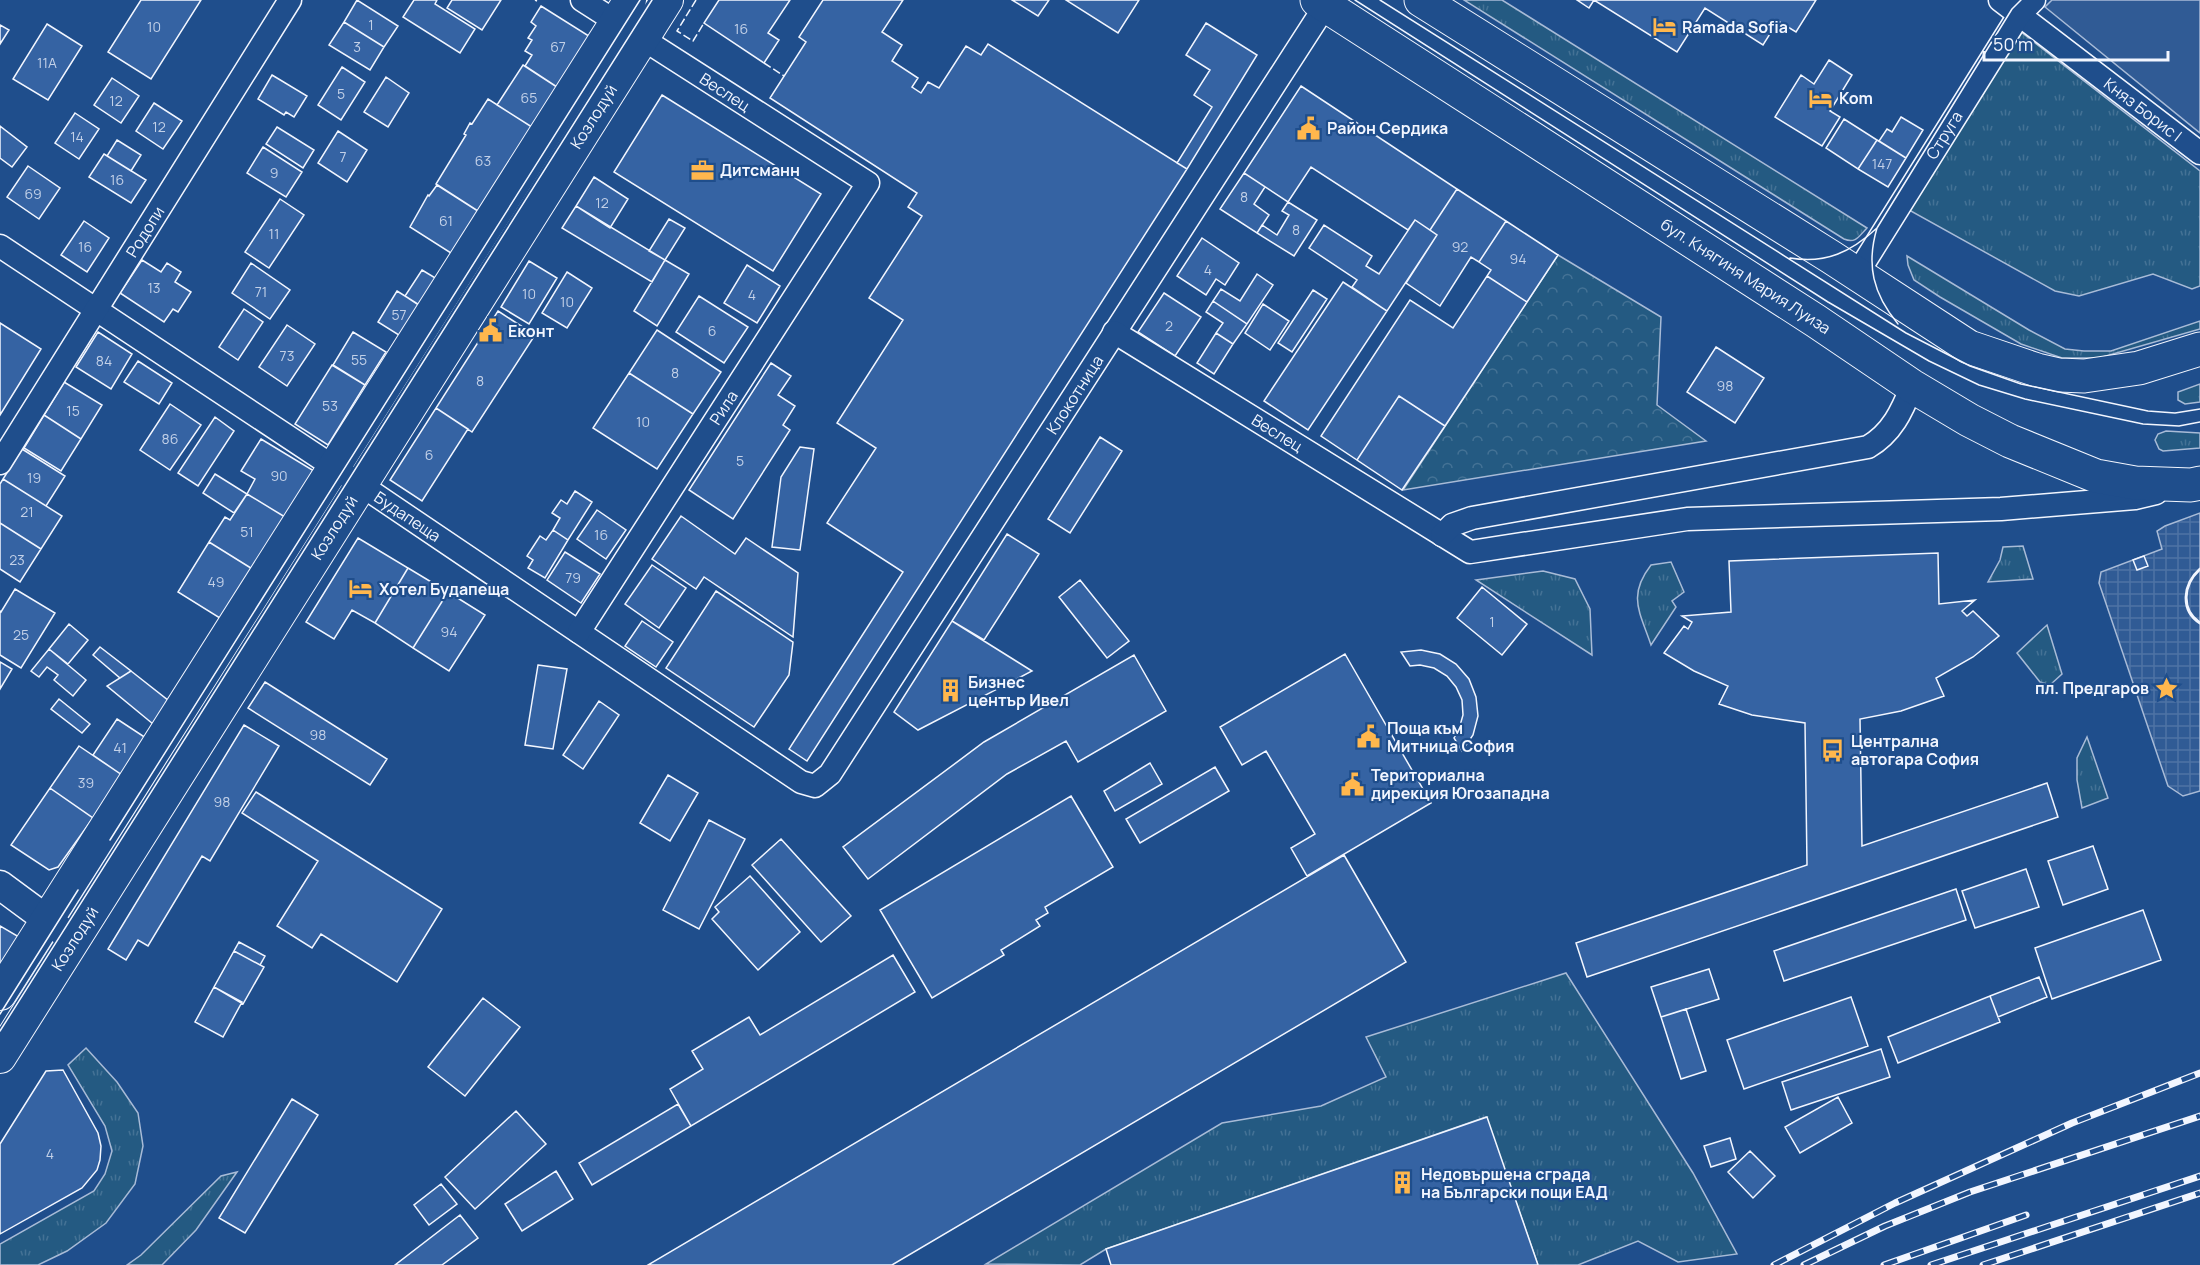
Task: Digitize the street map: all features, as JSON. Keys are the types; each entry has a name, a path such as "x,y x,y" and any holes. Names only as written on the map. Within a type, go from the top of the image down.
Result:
{"main road":[{"name":"Козлодуй","path":"0,1057 667,0"},
{"path":"1420,0 1857,274 1969,347 2010,363 2059,375 2105,374 2139,368 2200,349"},
{"name":"бул. Княгиня Мария Луиза","path":"1324,2 1816,321 1912,386 1969,420 2010,441 2096,476 2135,483 2196,484"},
{"name":"Козлодуй","path":"0,994 623,11"}],"street":[{"name":"Родопи","path":"0,463 290,0"},
{"name":"Веслец","path":"582,0 623,11 643,39 868,183"},
{"name":"Княз Борис I","path":"2000,0 2027,8 2200,153"},
{"name":"Клокотница","path":"815,786 830,774 1324,2"},
{"name":"Струга","path":"1857,274 2027,8"},
{"name":"Рила","path":"579,632 868,183"},
{"name":"Будапеща","path":"0,246 361,485 801,782 815,786"},
{"name":"Веслец","path":"1114,332 1473,553 1687,519 2001,509 2135,498 2196,484"},
{"path":"1442,535 1452,525 1472,518 1868,447 1882,439 1890,430 1912,386"},
{"path":"0,885 46,921 75,939"}],"green space":[{"path":"1464,0 1502,0 1867,228 1852,241 1844,239"},
{"path":"2021,32 2200,171 2200,286 2192,289 2153,274 2079,296 2055,291 1909,210"},
{"path":"1558,255 1661,317 1657,405 1706,441 1403,490"},
{"path":"1907,256 2029,330 2065,349 2111,351 2200,321 2200,329 2099,358 2062,358 2021,344 1914,280"},
{"path":"2200,384 2200,402 2185,404 2178,400 2178,392"},
{"path":"2166,431 2200,433 2200,448 2163,451 2159,449 2155,440 2158,434"},
{"path":"2023,546 2033,579 1988,582 2000,560 2003,547"},
{"path":"1671,562 1684,592 1672,601 1676,607 1651,645 1638,604 1639,586 1651,565"},
{"path":"1543,571 1575,579 1590,609 1592,655 1476,580"},
{"path":"2047,625 2062,674 2050,685 2040,682 2017,653"},
{"path":"2087,737 2108,798 2082,808 2077,780 2077,758"},
{"path":"1566,973 1693,1173 1737,1254 1678,1262 1638,1241 1578,1265 1538,1265 1486,1117 1106,1249 1080,1265 986,1264 1222,1123 1321,1106 1386,1077 1366,1037"},
{"path":"86,1048 117,1082 138,1113 143,1146 135,1184 106,1223 67,1251 38,1265 0,1265 0,1244 94,1191 105,1174 112,1151 105,1126 68,1065"},
{"path":"237,1172 196,1230 162,1265 127,1265 141,1255 221,1176"}],"shaded area":[{"path":"2052,0 2200,0 2200,133 2045,7"},
{"name":"пл. Предгаров","path":"2200,513 2200,791 2183,796 2168,786 2099,583 2101,572 2162,549 2157,531"}],"building":[{"path":"141,0 201,0 151,79 108,52"},
{"path":"357,0 398,26 384,47 344,22"},
{"path":"414,0 437,0 435,4 475,29 460,53 403,17"},
{"path":"452,0 501,0 482,30 447,8"},
{"path":"719,0 790,0 768,33 779,40 764,63 704,23"},
{"path":"823,0 903,0 882,32 902,45 892,61 918,78 912,87 921,93 928,82 939,88 966,46 981,55 988,44 1187,169 807,761 789,749 903,572 827,523 876,448 837,423 903,320 869,298 922,216 908,207 917,193 770,98 806,42 799,37"},
{"path":"1012,0 1049,0 1038,16"},
{"path":"1066,0 1139,0 1118,33"},
{"path":"1577,0 1594,0 1589,8"},
{"name":"Ramada Sofia","path":"1594,0 1816,0 1796,32 1778,21 1763,45 1705,8 1677,52"},
{"path":"541,6 592,38 560,89 525,66 532,55 525,51 532,40 528,38 536,26 531,22"},
{"path":"344,22 384,47 370,70 329,45"},
{"path":"1206,23 1257,55 1187,169 1177,163 1212,107 1194,95 1210,70 1186,55"},
{"path":"47,24 82,46 48,100 13,79"},
{"path":"0,25 9,30 0,44"},
{"path":"1829,60 1852,75 1830,111 1840,117 1822,146 1775,117 1801,75 1814,84"},
{"path":"523,65 560,89 535,129 497,105"},
{"path":"342,67 365,82 341,120 318,105"},
{"path":"272,75 307,96 294,117 286,112 284,115 258,99"},
{"path":"386,77 409,93 388,127 364,112"},
{"path":"112,78 139,96 121,123 94,105"},
{"path":"1301,86 1457,189 1430,230 1415,220 1408,230 1311,167 1288,202 1244,173"},
{"path":"662,95 821,194 773,271 614,172"},
{"path":"488,99 535,129 481,213 436,184 466,135 464,134 470,123 472,124"},
{"path":"154,103 182,121 163,149 136,131"},
{"path":"75,113 99,129 79,159 55,143"},
{"path":"1901,117 1923,130 1906,158 1879,141 1887,129 1892,132"},
{"path":"1844,119 1877,140 1858,169 1826,148"},
{"path":"0,126 27,147 12,167 0,158"},
{"path":"277,127 314,150 303,168 266,144"},
{"path":"338,131 367,150 347,182 318,163"},
{"path":"117,140 141,155 131,171 107,156"},
{"path":"1877,140 1906,158 1888,187 1858,169"},
{"path":"263,147 302,172 286,197 247,173"},
{"path":"104,154 146,180 131,203 89,177"},
{"path":"28,166 60,188 39,219 7,197"},
{"path":"1244,173 1265,187 1254,204 1269,215 1257,233 1220,209"},
{"path":"594,177 628,199 610,228 576,206"},
{"path":"437,185 481,213 454,255 410,227 428,195"},
{"path":"1457,189 1506,221 1479,262 1471,257 1440,306 1406,283 1437,235 1430,230"},
{"path":"280,199 304,215 269,268 245,252"},
{"path":"1288,202 1317,220 1294,256 1257,233 1262,225 1277,235 1289,215 1282,211"},
{"path":"576,206 665,260 652,282 562,228"},
{"path":"669,219 685,228 665,260 649,251"},
{"path":"1415,220 1437,235 1387,311 1352,287 1357,280 1309,248 1324,225 1372,256 1366,266 1379,274"},
{"path":"84,221 109,238 87,272 61,255"},
{"path":"1506,221 1558,255 1527,302 1487,276 1491,270 1479,262"},
{"path":"1202,238 1239,263 1225,285 1216,279 1206,295 1177,276"},
{"path":"142,260 161,272 167,263 181,272 175,282 191,292 178,312 173,309 164,322 120,293"},
{"path":"665,260 689,274 657,326 634,311"},
{"path":"529,261 557,278 529,324 501,307"},
{"path":"251,263 290,290 270,319 232,293"},
{"path":"747,265 780,286 757,323 724,303"},
{"path":"422,270 437,279 420,306 405,296"},
{"path":"567,272 592,288 567,328 542,313"},
{"path":"1257,274 1273,285 1247,324 1213,301 1221,289 1240,301"},
{"path":"1487,276 1527,302 1445,426 1399,396 1357,460 1321,436 1410,300 1453,328"},
{"path":"1343,282 1387,311 1308,430 1264,401"},
{"path":"1313,290 1327,299 1292,352 1278,343"},
{"path":"397,291 421,306 402,337 378,322"},
{"path":"1164,293 1201,317 1175,356 1138,332"},
{"path":"699,296 748,327 724,363 676,332"},
{"path":"1213,301 1247,324 1233,344 1216,333 1223,323 1206,312"},
{"path":"1263,304 1289,321 1270,350 1245,333"},
{"path":"244,309 263,322 238,360 219,347"},
{"path":"498,311 535,335 472,432 436,408"},
{"path":"0,323 41,349 0,415"},
{"path":"287,325 315,344 287,386 259,367"},
{"path":"657,330 721,372 693,414 629,373"},
{"path":"98,332 132,354 111,389 76,367"},
{"path":"353,332 386,352 365,385 333,365"},
{"path":"1216,333 1233,344 1214,374 1197,363"},
{"path":"1716,347 1764,378 1735,423 1687,392"},
{"path":"138,361 172,383 159,404 124,382"},
{"path":"771,363 791,376 778,395 795,406 783,425 790,430 733,519 689,490"},
{"path":"332,365 365,385 328,445 295,424"},
{"path":"629,373 693,414 657,469 593,428"},
{"path":"64,382 102,405 81,439 44,415"},
{"path":"1399,396 1445,426 1402,490 1357,460"},
{"path":"170,404 201,425 170,470 140,450"},
{"path":"436,408 468,429 422,501 390,480"},
{"path":"44,415 81,439 61,471 24,448"},
{"path":"215,417 234,431 198,486 178,473"},
{"path":"1100,437 1122,451 1070,533 1048,519"},
{"path":"261,439 314,471 285,517 247,494 255,479 241,471"},
{"path":"800,447 814,449 800,550 772,547 781,477"},
{"path":"22,449 65,476 46,506 3,479"},
{"path":"215,474 247,494 234,513 203,493"},
{"path":"3,479 62,516 41,549 0,523 0,484"},
{"path":"575,491 592,502 568,540 553,530 560,518 552,513 561,500 567,504"},
{"path":"247,494 285,517 254,570 209,542 225,517 230,520"},
{"path":"597,510 626,530 606,559 577,539"},
{"path":"681,516 735,554 746,538 798,573 793,637 704,577 696,589 652,559"},
{"path":"0,523 41,549 20,582 0,569"},
{"path":"553,530 568,540 545,578 528,568 533,560 527,556 540,536 546,540"},
{"path":"1007,534 1039,554 984,640 952,621"},
{"name":"Хотел Будапеща","path":"358,538 408,568 375,623 352,610 334,639 306,622"},
{"path":"209,542 254,570 223,620 178,592"},
{"path":"565,552 600,574 581,603 547,580"},
{"name":"Централна автогара София","path":"1938,553 1939,604 1975,600 1962,611 1967,616 1973,611 1999,636 1973,657 1936,678 1944,696 1901,711 1860,719 1862,846 2047,783 2058,817 1587,977 1576,943 1807,865 1805,723 1752,715 1719,704 1728,686 1694,671 1664,653 1684,626 1688,629 1692,622 1682,616 1731,612 1729,561"},
{"path":"2144,556 2148,566 2137,570 2133,560"},
{"path":"652,565 686,588 659,628 625,604"},
{"path":"408,568 448,592 413,648 375,623"},
{"path":"1080,580 1129,641 1107,658 1059,597"},
{"path":"1482,587 1527,624 1502,655 1457,618"},
{"path":"15,589 55,613 21,668 0,655 0,611"},
{"path":"716,591 793,642 789,675 754,727 666,668"},
{"path":"448,592 485,615 449,671 413,648"},
{"path":"642,621 673,642 656,667 625,646"},
{"name":"Бизнес център Ивел","path":"952,621 1032,671 918,730 894,712"},
{"path":"69,624 88,640 68,664 49,649"},
{"path":"100,647 131,671 120,678 93,655"},
{"path":"49,649 86,680 73,696 54,680 58,675 47,667 39,677 31,671"},
{"path":"1421,650 1440,654 1456,664 1469,679 1476,697 1478,716 1473,735 1462,751 1454,738 1463,715 1462,700 1456,687 1447,676 1434,668 1420,665 1410,666 1401,652"},
{"name":"Териториална дирекция Югозападна","path":"1345,654 1431,803 1307,876 1291,848 1315,834 1266,751 1242,765 1220,727"},
{"path":"1134,655 1166,711 1078,762 1066,741 1007,774 868,879 843,847 984,742"},
{"path":"0,662 12,669 0,689"},
{"path":"538,665 567,669 553,749 525,745"},
{"path":"131,671 169,701 153,724 107,686"},
{"path":"265,682 387,759 370,785 248,708"},
{"path":"59,699 90,724 82,733 51,709"},
{"path":"599,701 619,715 583,769 563,755"},
{"path":"117,719 146,738 122,775 93,755"},
{"path":"244,725 279,746 210,861 202,856 148,946 138,940 126,960 108,949"},
{"path":"79,746 122,775 93,818 50,788"},
{"path":"1150,763 1162,784 1115,811 1104,791"},
{"path":"1215,767 1229,791 1140,843 1126,819"},
{"path":"668,775 698,793 670,841 640,823"},
{"path":"50,788 93,818 58,867 49,870 11,845"},
{"path":"256,792 442,909 397,982 321,934 312,948 277,926 318,861 242,813"},
{"path":"1071,796 1113,867 1045,907 1048,913 1036,920 1040,926 1001,950 1004,955 932,998 880,910"},
{"path":"709,820 745,839 699,929 663,910"},
{"path":"781,839 851,916 821,942 752,865"},
{"path":"2093,846 2108,889 2063,905 2048,861"},
{"path":"1344,855 1406,962 892,1265 648,1265"},
{"path":"2026,869 2039,907 1975,928 1962,891"},
{"path":"750,876 800,932 758,970 712,919 719,912 715,907"},
{"path":"1956,889 1966,920 1784,981 1774,951"},
{"path":"2143,910 2161,960 2052,999 2035,948"},
{"path":"0,926 19,937 0,967"},
{"path":"239,942 265,956 260,965 234,951"},
{"path":"234,951 264,967 243,1004 214,987"},
{"path":"893,955 915,992 691,1126 670,1089 703,1069 692,1051 749,1017 760,1035"},
{"path":"1709,969 1719,999 1661,1017 1651,987"},
{"path":"2039,977 2047,997 1998,1017 1990,996"},
{"path":"214,987 242,1002 223,1037 195,1022"},
{"path":"1990,996 2000,1022 1898,1063 1888,1037"},
{"path":"1851,997 1868,1046 1744,1089 1727,1040"},
{"path":"483,998 520,1027 465,1096 428,1067"},
{"path":"1686,1009 1706,1071 1681,1079 1661,1017"},
{"path":"1881,1049 1890,1077 1791,1110 1782,1082"},
{"path":"63,1070 98,1133 101,1146 97,1170 82,1188 0,1234 0,1144 46,1071"},
{"path":"1838,1097 1852,1123 1800,1153 1785,1127"},
{"path":"292,1099 318,1115 245,1233 219,1218"},
{"path":"678,1104 691,1126 592,1185 579,1163"},
{"path":"516,1111 546,1144 475,1209 445,1177"},
{"name":"Недовършена сграда на Български пощи ЕАД","path":"1487,1117 1538,1265 1111,1265 1106,1249"},
{"path":"1730,1138 1736,1159 1711,1167 1704,1146"},
{"path":"1750,1151 1775,1176 1753,1198 1728,1172"},
{"path":"556,1171 573,1199 522,1231 505,1204"},
{"path":"441,1184 457,1204 429,1225 414,1205"},
{"path":"460,1215 478,1238 442,1265 395,1265"}],"tram line":[{"path":"110,840 640,0"},
{"path":"0,1031 652,0"},
{"path":"1355,0 1828,302 1929,361 1979,385 2025,399 2143,424 2179,426 2200,422"},
{"path":"1380,0 1906,333 1970,366 2021,384 2148,411 2175,413 2200,409"},
{"path":"1790,258 1815,259 1837,254 1858,244 1877,228 2012,9 2021,0"},
{"path":"1877,228 1872,254 1874,279 1883,302 1898,324"},
{"path":"0,1014 78,890"}],"railway":[{"path":"1774,1265 1895,1203 2072,1123 2200,1073"},
{"path":"1804,1265 1885,1226 1970,1192 2200,1116"},
{"path":"1931,1265 2200,1176"},
{"path":"1983,1265 2200,1193"},
{"path":"1884,1265 2026,1215"}],"fence":[{"path":"696,0 677,31 693,41 704,23"},
{"path":"764,63 784,76"}],"wall":[{"path":"2200,569 2190,582 2186,597 2189,611 2200,623"}],"place":[{"name":"Ramada Sofia","path":"1664,27"},
{"name":"Kom","path":"1821,98"},
{"name":"Район Сердика","path":"1309,128"},
{"name":"Дитсманн","path":"702,170"},
{"name":"Еконт","path":"490,331"},
{"name":"Хотел Будапеща","path":"361,589"},
{"name":"пл. Предгаров","path":"2167,688"},
{"name":"Бизнес център Ивел","path":"950,691"},
{"name":"Поща към Митница София","path":"1369,737"},
{"name":"Централна автогара София","path":"1833,750"},
{"name":"Териториална дирекция Югозападна","path":"1353,784"},
{"name":"Недовършена сграда на Български пощи ЕАД","path":"1403,1183"}]}
